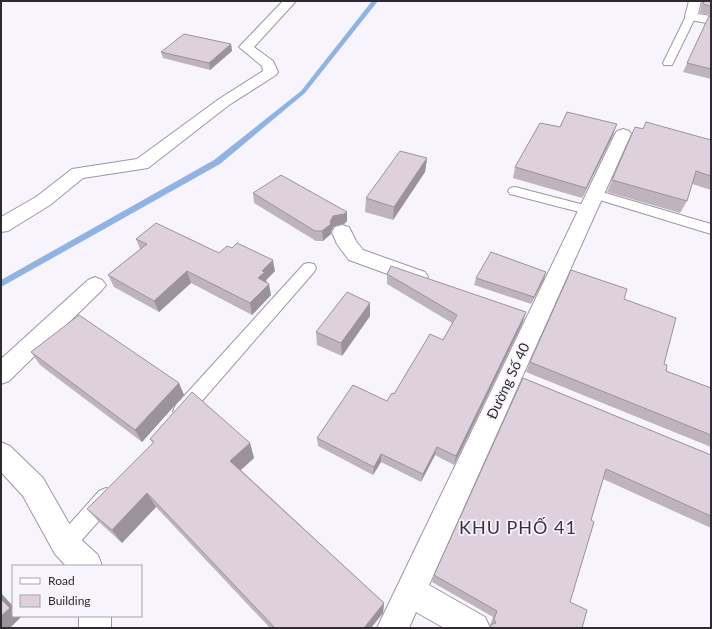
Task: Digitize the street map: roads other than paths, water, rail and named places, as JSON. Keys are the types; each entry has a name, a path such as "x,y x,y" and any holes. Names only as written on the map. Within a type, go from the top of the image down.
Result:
{"street":[{"path":"1,226 43,201 78,173 142,164 224,102 271,72 268,64 246,47 290,1"},
{"path":"695,1 691,16 711,20"},
{"name":"Đường Số 40","path":"393,628 410,591 518,378 531,314 591,202 623,134"},
{"path":"342,232 347,244 356,255 435,282"},
{"path":"1,374 95,285"},
{"path":"1,454 33,487 65,544 86,565"},
{"path":"410,591 474,628"},
{"path":"95,617 95,628"}],"lane":[{"path":"668,63 691,16"},
{"path":"515,191 591,202 711,229"},
{"path":"172,422 309,268"},
{"path":"65,544 116,486"}],"waterway":[{"path":"1,284 217,162 303,92 375,1"}],"district":[{"name":"KHU PHỐ 41","path":"518,528"}]}
